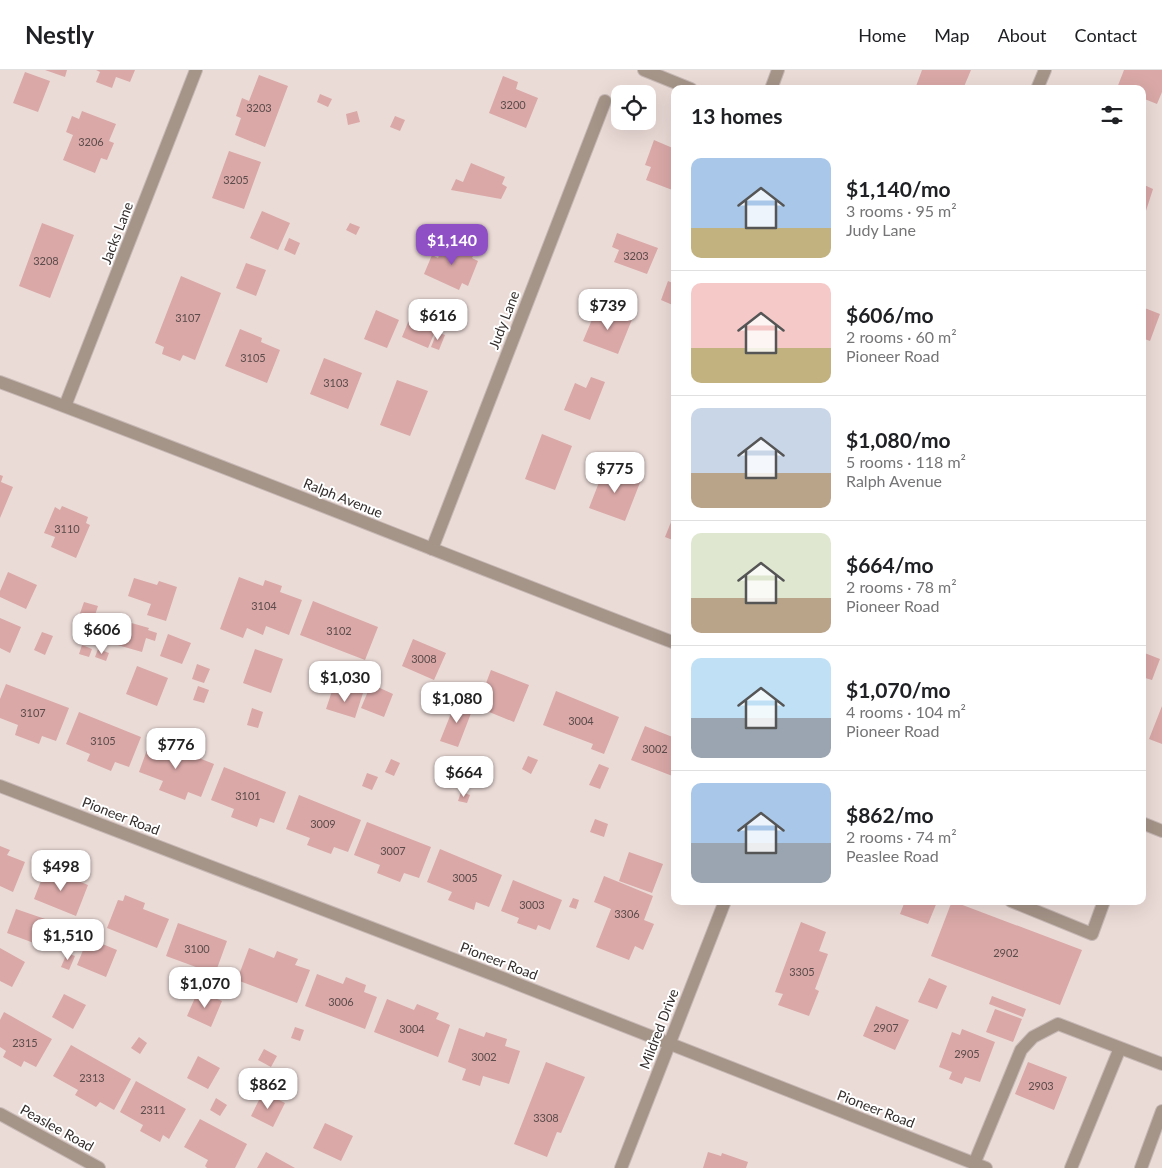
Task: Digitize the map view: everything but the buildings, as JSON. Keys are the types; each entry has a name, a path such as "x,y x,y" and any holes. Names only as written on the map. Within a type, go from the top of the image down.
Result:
{"street":[{"name":"Jacks Lane","path":"65,406 196,70"},
{"path":"644,70 681,85"},
{"path":"772,85 778,70"},
{"path":"1039,85 1045,70"},
{"name":"Judy Lane","path":"432,549 605,101"},
{"name":"Ralph Avenue","path":"0,382 158,441 500,577 671,641"},
{"name":"Pioneer Road","path":"0,786 510,981 980,1166"},
{"path":"1146,825 1162,831"},
{"name":"Mildred Drive","path":"621,1168 723,905"},
{"path":"1036,906 1092,934 1103,905"},
{"path":"980,1166 1021,1050 1033,1037 1058,1024 1162,1064"},
{"path":"1071,1168 1120,1048"},
{"path":"1141,1168 1162,1111"},
{"name":"Peaslee Road","path":"0,1114 99,1168"}]}
